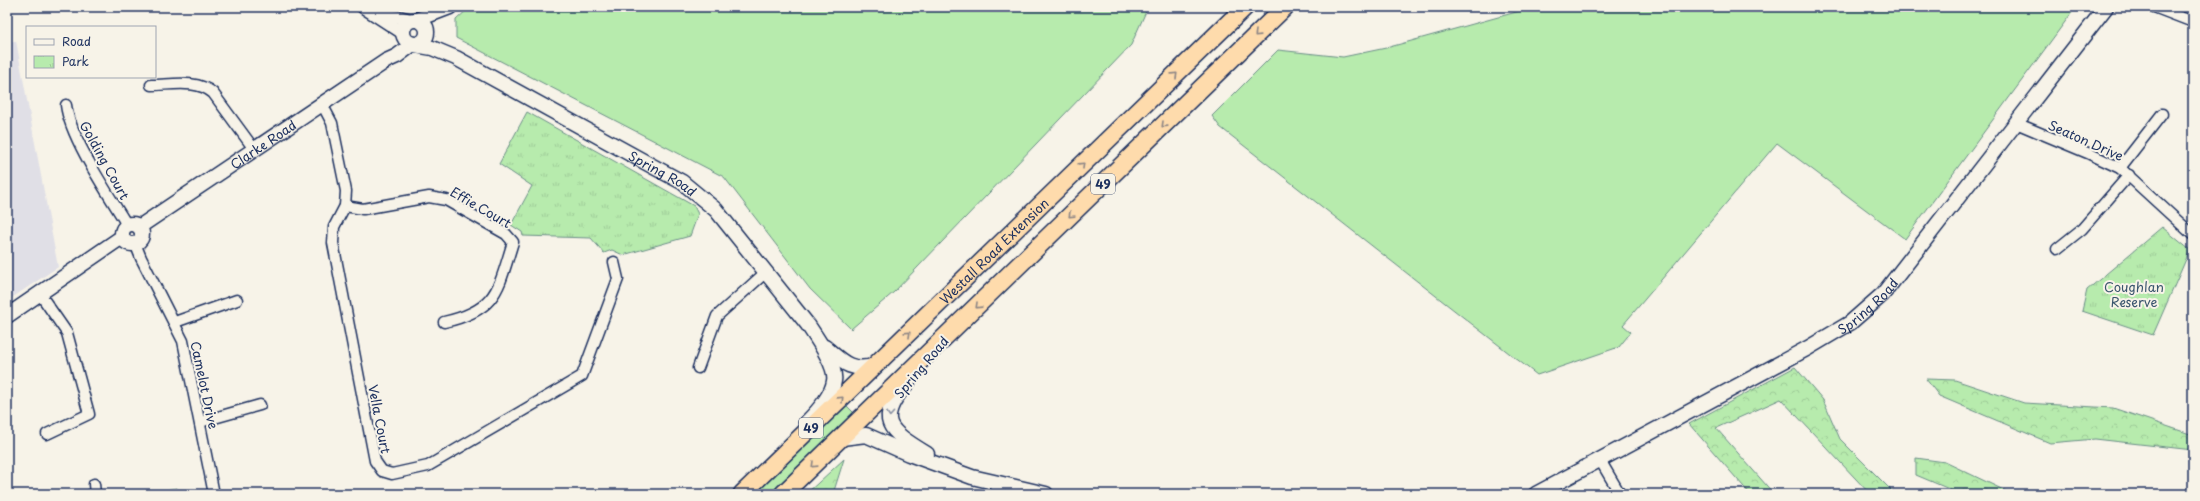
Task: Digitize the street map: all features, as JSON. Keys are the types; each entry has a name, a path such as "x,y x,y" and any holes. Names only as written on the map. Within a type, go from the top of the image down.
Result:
{"highway":[{"name":"Westall Road Extension","path":"742,494 1245,7"},
{"name":"49","path":"783,494 1285,7"}],"main road":[{"path":"450,7 437,24 428,32 424,41 409,39 405,25 414,20 450,7"},
{"name":"Spring Road","path":"1536,494 1808,348 1850,323 1883,294 2106,7"},
{"path":"414,20 425,24 428,32"},
{"name":"Spring Road","path":"428,32 456,58"},
{"name":"Spring Road","path":"409,39 456,58 682,182 716,210 821,344 833,371 834,382 826,398 811,418 756,473 738,494"},
{"name":"Clarke Road","path":"7,316 129,230 254,149 386,60 397,56 409,39"},
{"path":"129,230 129,244 136,243"},
{"name":"Spring Road","path":"953,470 898,435 893,430 888,417 891,403 897,394 955,328"},
{"name":"Spring Road","path":"821,344 848,366 861,369 876,365"},
{"name":"Spring Road","path":"842,438 866,435 997,488 1046,494"}],"street":[{"path":"2154,7 2193,22"},
{"name":"Spring Road","path":"367,9 414,20"},
{"name":"Spring Road","path":"367,9 409,39"},
{"path":"151,85 198,85 206,88 213,93 254,149"},
{"name":"Vella Court","path":"322,104 329,116 334,133 346,191 345,206 334,227 333,242 375,461 382,471 392,474 428,466 582,376 618,279 614,262"},
{"name":"Golding Court","path":"66,105 67,117 76,136 129,230"},
{"path":"2120,168 2162,114"},
{"name":"Seaton Drive","path":"2016,124 2090,154 2120,168 2193,235"},
{"path":"2057,249 2082,229 2129,175"},
{"name":"Effie Court","path":"345,206 363,209 429,197 446,200 506,234 513,242 498,291 488,304 462,318 444,322"},
{"name":"Camelot Drive","path":"136,243 140,258 175,322 188,357 214,494"},
{"path":"698,368 717,316 766,272"},
{"path":"40,294 67,333 89,414 47,434"},
{"path":"175,322 237,300"},
{"path":"200,422 260,405"},
{"path":"1600,460 1620,494"}],"shaded area":[{"path":"7,41 16,41 58,267 7,301"}],"green space":[{"path":"470,7 1148,7 1131,45 894,292 851,329 810,289 724,177 456,38 456,20"},
{"path":"1523,7 2076,7 1905,239 1777,143 1623,325 1631,332 1619,347 1537,375 1220,127 1212,116 1278,50 1343,57 1386,48 1520,11"},
{"path":"527,112 694,206 698,214 690,236 623,255 612,250 604,253 591,238 523,236 522,232 511,225 532,186 499,164"},
{"name":"Coughlan Reserve","path":"2162,227 2190,250 2153,335 2082,311 2087,290"},
{"path":"1795,367 1823,400 1840,439 1895,494 1870,494 1781,399 1716,428 1774,494 1750,494 1689,424"},
{"path":"1926,379 1955,380 2024,403 2113,408 2193,435 2193,450 2095,439 2050,443 1939,396"},
{"path":"844,403 857,416 775,494 749,494"},
{"path":"1916,458 1945,462 2012,494 1961,494 1916,475"},
{"path":"844,459 833,494 806,494"},
{"path":"177,488 178,494 154,494 153,492"}]}
